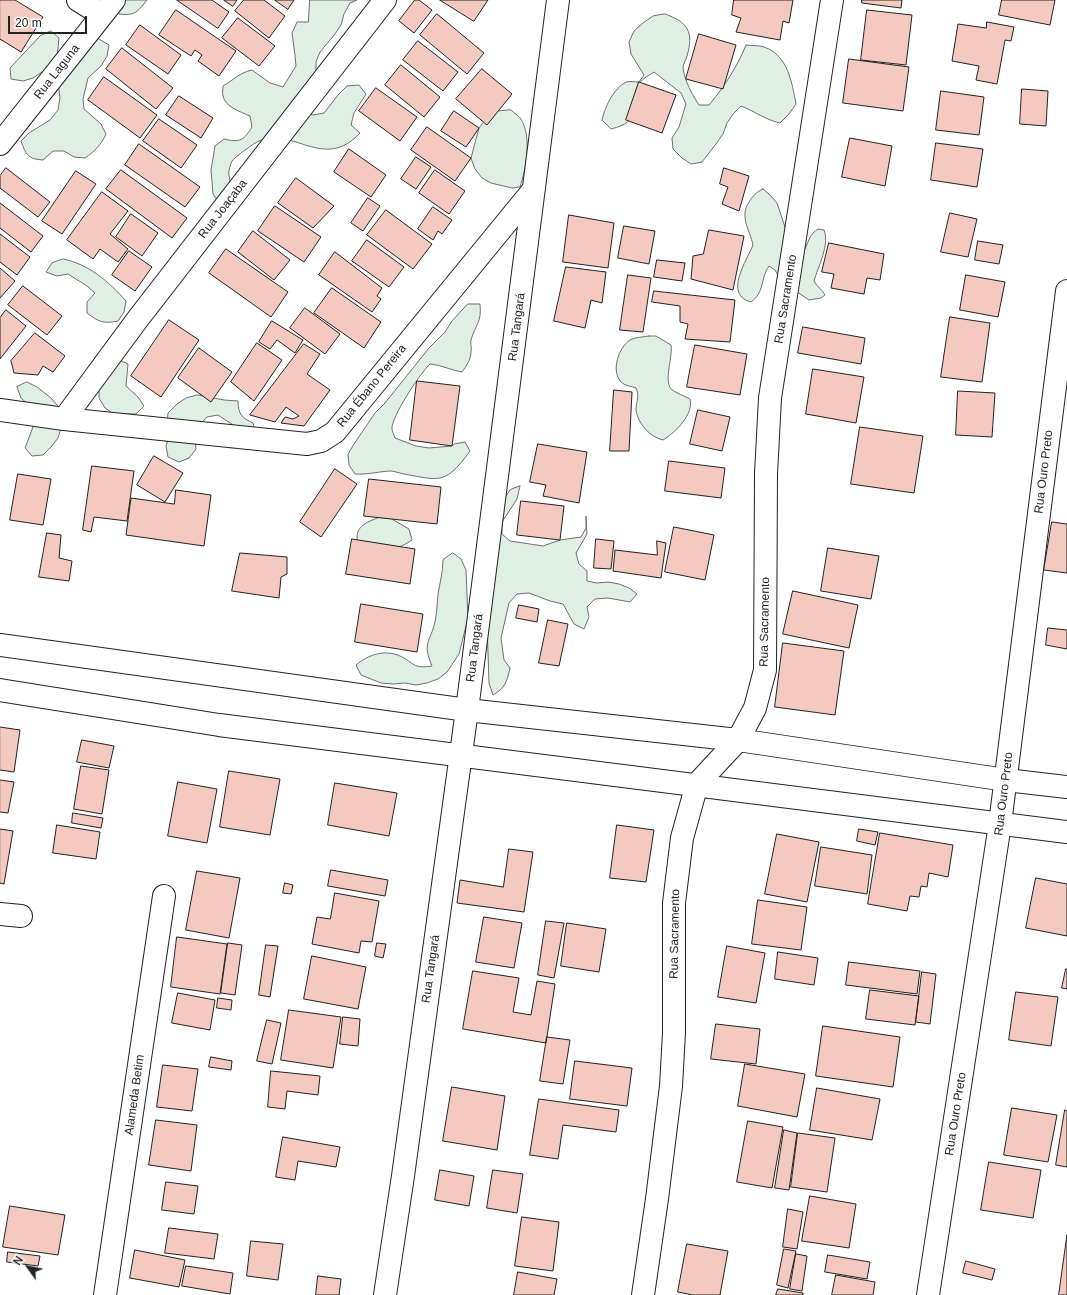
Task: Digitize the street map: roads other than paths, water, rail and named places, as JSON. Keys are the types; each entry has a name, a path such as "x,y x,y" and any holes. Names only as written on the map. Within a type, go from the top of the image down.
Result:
{"street":[{"path":"78,0 108,8"},
{"name":"Rua Joaçaba","path":"64,419 142,314 385,0"},
{"name":"Rua Tangará","path":"384,1295 406,1153 461,755 558,0"},
{"name":"Rua Sacramento","path":"643,1295 671,1086 674,1033 674,903 682,838 698,784 738,740 755,708 765,670 766,474 770,398 832,0"},
{"name":"Rua Laguna","path":"0,144 108,8"},
{"name":"Rua Ébano Pereira","path":"0,410 64,419 308,444 321,441 335,432 534,189"},
{"name":"Rua Ouro Preto","path":"928,1295 1000,824 1067,291"},
{"path":"0,645 467,710 738,740 1006,780 1067,787"},
{"path":"0,690 219,725 698,784 1067,832"},
{"name":"Alameda Betim","path":"105,1295 164,896"}]}
